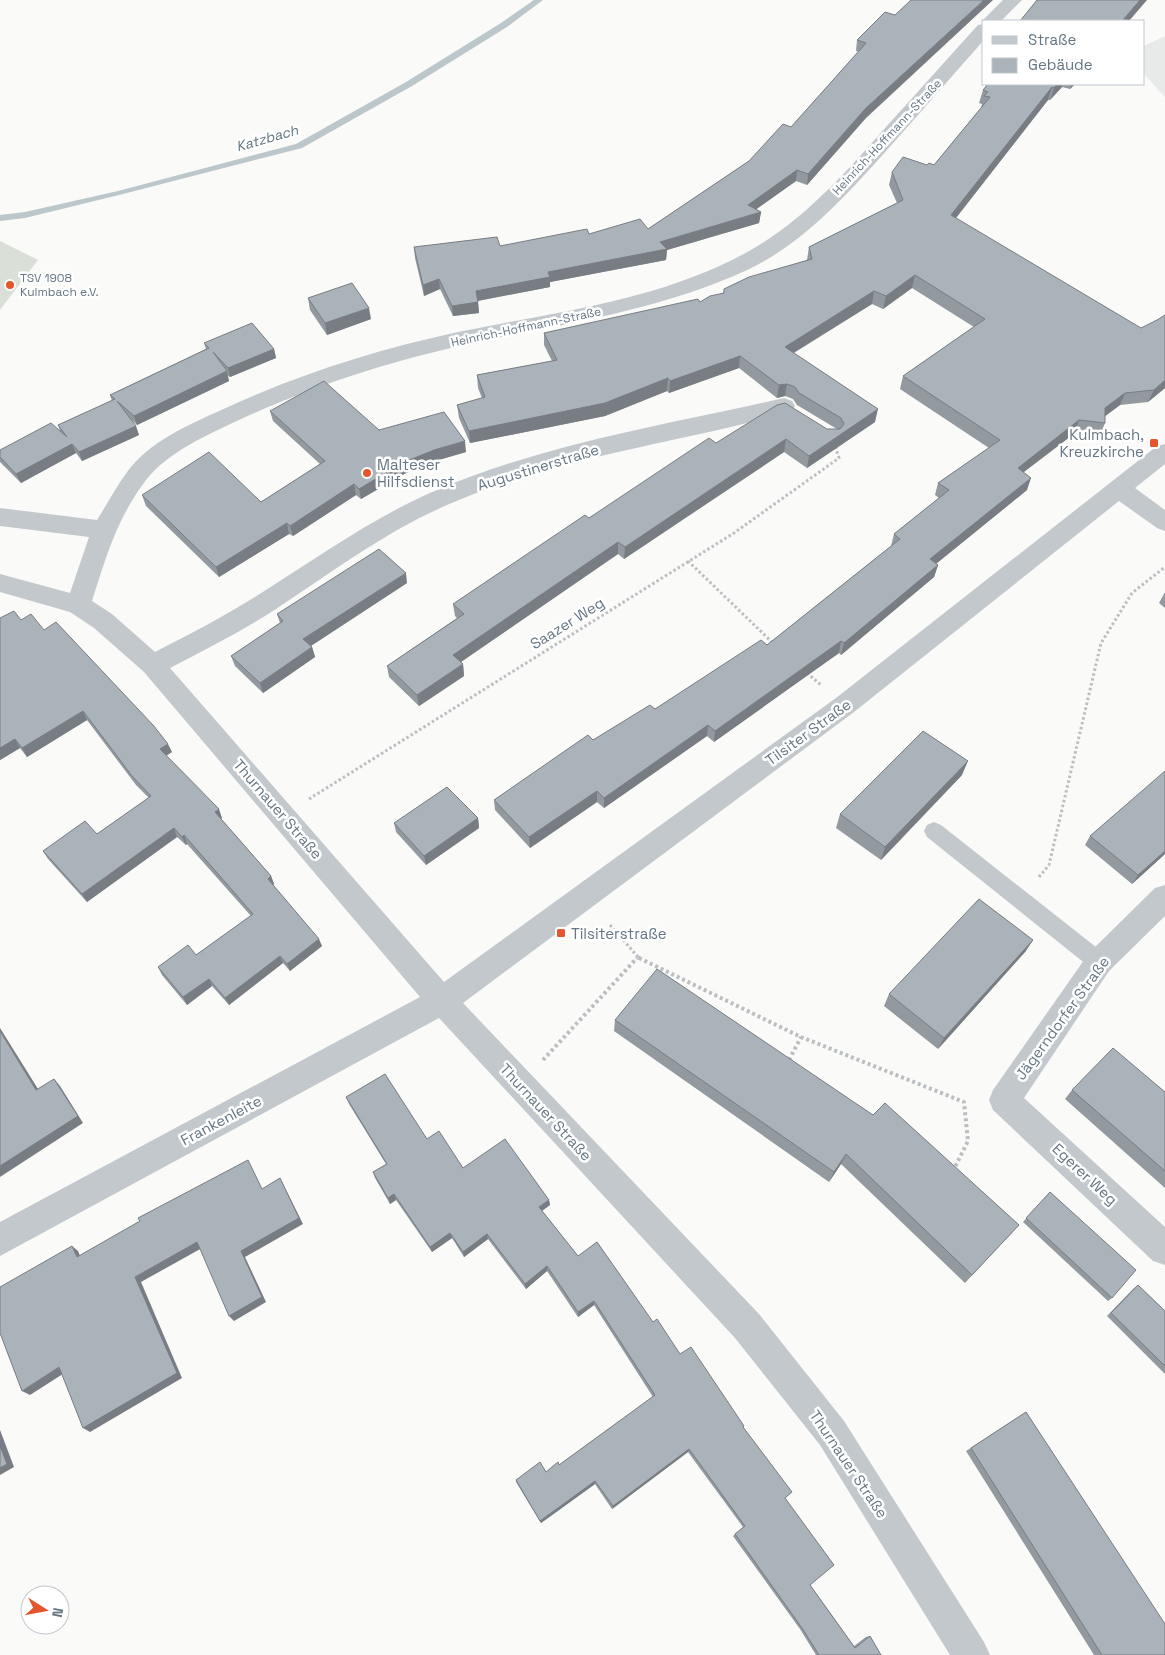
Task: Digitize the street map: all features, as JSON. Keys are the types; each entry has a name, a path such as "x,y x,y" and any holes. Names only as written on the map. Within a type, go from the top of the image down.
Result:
{"street":[{"path":"993,20 1013,0"},
{"name":"Heinrich-Hoffmann-Straße","path":"78,605 103,530 139,473 166,449 206,426 288,388 369,361 456,340 612,309 687,287 740,265 789,236 849,181 982,31"},
{"name":"Augustinerstraße","path":"154,665 242,618 371,534 438,499 542,463 638,437 784,406"},
{"name":"Tilsiter Straße","path":"442,1001 845,705 1165,452"},
{"path":"1119,489 1165,522"},
{"path":"0,517 103,530"},
{"name":"Thurnauer Straße","path":"0,583 78,605 103,621 154,665 442,1001 747,1326 832,1432 971,1655"},
{"name":"Jägerndorfer Straße","path":"1004,1100 1099,962 1165,897"},
{"name":"Frankenleite","path":"0,1240 442,1001"},
{"name":"Egerer Weg","path":"1004,1100 1165,1249"}],"lane":[{"path":"784,406 832,436"},
{"path":"934,831 1099,962"}],"path":[{"name":"Saazer Weg","path":"283,815 734,533 840,458 832,436"},
{"path":"688,561 778,649"},
{"path":"1019,899 1049,865 1101,643 1132,594 1165,567"},
{"path":"801,668 845,705"},
{"path":"610,925 638,957 802,1037 964,1102 968,1141 954,1169"},
{"path":"520,1085 638,957"},
{"path":"789,1060 802,1037"}],"shaded area":[{"path":"1165,36 1165,97 1145,75 1145,46"},
{"name":"TSV 1908 Kulmbach e.V.","path":"0,241 38,260 0,310"}],"building":[{"path":"911,0 984,0 866,108 808,174 797,170 748,205 761,212 660,242 667,249 548,272 550,277 476,291 478,302 452,306 439,279 423,285 414,247 497,237 500,246 587,229 589,234 640,219 648,229 749,161 783,124 791,127 866,43 857,40 885,12 895,15"},
{"path":"1037,0 1140,0 1123,20 1021,20"},
{"path":"987,85 1056,85 1054,88 1052,87 951,215 1141,328 1165,315 1165,380 1154,390 1125,393 1105,408 1105,423 1079,420 1018,468 1031,478 930,559 938,565 844,643 841,641 715,731 708,725 604,798 597,791 529,837 494,800 588,735 593,740 650,705 655,709 761,640 767,645 900,539 894,534 949,490 938,483 1000,440 903,376 985,319 915,275 886,296 874,291 785,347 878,409 809,456 786,439 625,547 618,542 453,655 463,664 417,695 387,666 464,614 453,604 585,515 589,518 709,438 716,443 777,405 785,403 827,429 840,429 844,424 841,418 799,393 795,387 787,384 779,385 740,356 670,381 668,378 605,403 469,431 457,405 485,397 477,375 557,360 544,333 698,299 700,302 710,296 724,293 724,289 749,277 812,259 809,247 903,200 892,172 903,157 927,165 929,163 934,165 990,97 984,96 988,92 983,90"},
{"path":"352,283 369,308 325,323 308,298"},
{"path":"252,323 274,349 228,368 213,352 227,371 134,416 117,401 136,426 79,452 72,444 16,474 0,457 0,450 51,423 67,437 58,425 115,399 110,395 209,348 204,343"},
{"path":"324,381 379,430 444,412 465,441 434,450 402,463 359,489 354,484 290,526 287,523 216,567 142,495 209,452 261,502 325,461 270,411"},
{"path":"379,549 406,573 303,639 312,647 260,683 231,656 283,621 277,614"},
{"path":"14,611 21,620 31,614 44,630 56,622 153,725 168,744 160,749 219,809 215,812 271,876 268,879 319,939 287,964 280,956 225,998 209,979 183,997 158,967 188,945 196,955 253,914 184,835 182,837 174,828 82,894 43,851 85,821 97,834 151,796 132,776 83,711 22,748 15,739 0,748 0,618"},
{"path":"923,731 968,761 885,847 840,814"},
{"path":"1165,771 1165,851 1138,875 1090,836"},
{"path":"447,787 478,818 424,856 394,823"},
{"path":"979,899 1033,940 944,1038 889,994"},
{"path":"657,969 873,1115 885,1103 1019,1225 972,1275 846,1154 834,1172 615,1020"},
{"path":"0,1031 36,1090 54,1079 78,1116 0,1166"},
{"path":"1113,1048 1165,1092 1165,1171 1072,1090"},
{"path":"385,1074 427,1139 439,1131 463,1168 505,1139 549,1200 539,1207 578,1256 597,1242 653,1322 657,1319 680,1354 691,1347 743,1427 792,1492 785,1498 834,1565 810,1585 855,1648 870,1636 881,1655 819,1655 735,1534 745,1526 689,1449 613,1506 595,1481 540,1521 516,1480 540,1462 546,1472 558,1462 559,1465 655,1395 594,1301 578,1312 547,1266 525,1284 487,1234 463,1252 450,1233 430,1247 394,1194 388,1198 373,1172 387,1164 346,1097"},
{"path":"248,1160 262,1189 280,1178 299,1218 241,1251 262,1297 229,1316 197,1242 135,1277 177,1373 83,1428 59,1367 22,1391 0,1333 0,1287 72,1246 77,1257 140,1221 138,1218"},
{"path":"1050,1192 1136,1270 1112,1298 1026,1218"},
{"path":"1138,1285 1165,1311 1165,1366 1111,1313"},
{"path":"1026,1412 1165,1624 1165,1655 1102,1655 971,1448"},
{"path":"0,1446 7,1464 0,1468"}],"waterway":[{"name":"Katzbach","path":"0,218 25,215 119,193 299,146 409,84 504,25 539,0"}],"place":[{"name":"TSV 1908 Kulmbach e.V.","path":"10,285"},
{"name":"Kulmbach, Kreuzkirche","path":"1154,443"},
{"name":"Malteser Hilfsdienst","path":"367,473"},
{"name":"Tilsiterstraße","path":"561,933"}]}
